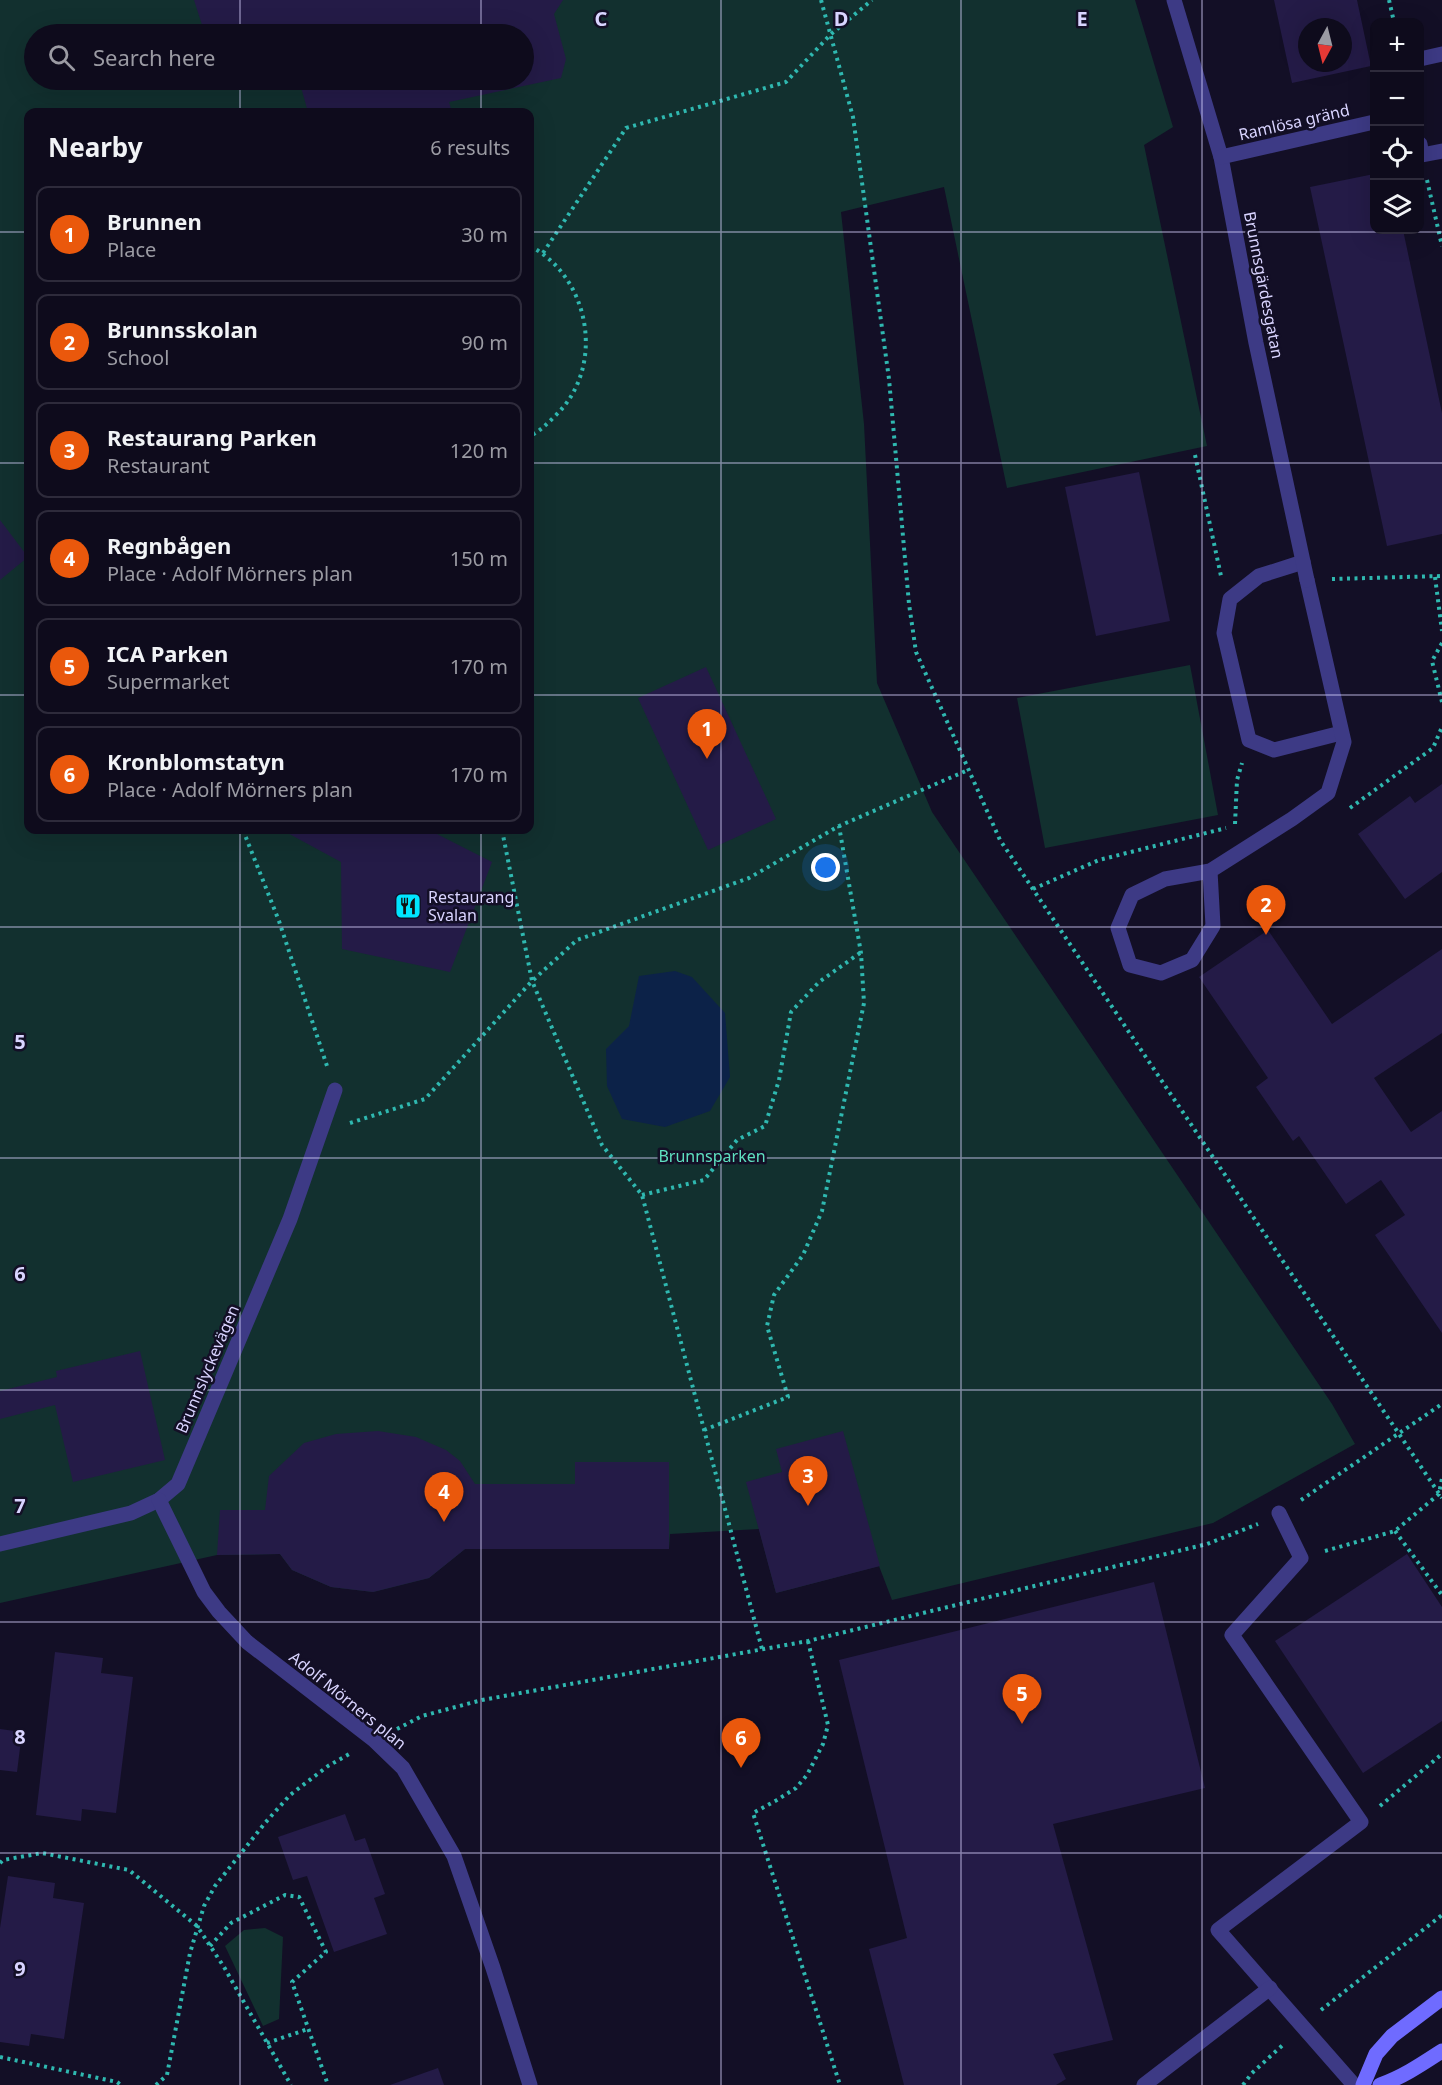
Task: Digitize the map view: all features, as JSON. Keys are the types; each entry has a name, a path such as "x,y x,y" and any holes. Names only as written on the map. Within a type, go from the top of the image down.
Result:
{"main road":[{"path":"1363,2085 1376,2054 1392,2037 1442,1998"},
{"path":"1380,2085 1393,2081 1442,2051"}],"street":[{"name":"Brunnsgärdesgatan","path":"1174,0 1221,157 1256,343 1344,742 1328,793 1292,819 1210,871"},
{"path":"1424,58 1442,54"},
{"name":"Ramlösa gränd","path":"1221,157 1370,123"},
{"path":"1424,150 1442,151"},
{"path":"1303,562 1259,576 1230,599 1224,633 1249,740 1274,750 1341,733"},
{"path":"1210,871 1213,926 1192,960 1161,973 1130,965 1118,928 1132,895 1165,879 1210,871"},
{"name":"Brunnslyckevägen","path":"0,1544 131,1513 159,1500 178,1484 290,1219 335,1090"},
{"name":"Adolf Mörners plan","path":"159,1500 204,1592 219,1612 247,1642 374,1740 403,1768 454,1856 530,2085"},
{"path":"1279,1513 1301,1558 1232,1635 1361,1822 1218,1930 1354,2085"},
{"path":"1144,2085 1270,1988"}],"path":[{"path":"821,0 853,117 889,380 909,604 916,652 1000,840 1440,1496"},
{"path":"543,253 626,128 786,82 830,35 872,0"},
{"path":"1389,0 1393,18"},
{"path":"1424,162 1439,220 1442,246"},
{"path":"534,248 543,253 567,278 582,309 587,343 581,377 564,408 534,434"},
{"path":"1196,455 1219,569 1230,599"},
{"path":"1307,580 1442,576"},
{"path":"1435,577 1442,632"},
{"path":"1442,643 1432,661 1442,702"},
{"path":"320,1132 425,1099 532,981 577,940 749,878 838,826 968,770"},
{"path":"704,1430 788,1397 767,1326 774,1295 803,1255 822,1211 864,1004 861,953 838,826"},
{"path":"1033,890 1099,860 1235,826"},
{"path":"245,834 279,921 335,1090"},
{"path":"503,834 532,981 603,1145 642,1196 762,1649"},
{"path":"642,1196 704,1180 737,1140 765,1126 779,1080 791,1011 819,982 861,953"},
{"path":"156,2085 167,2075 190,1953 204,1906 215,1886 265,1822 290,1795 328,1766 374,1740 422,1716 482,1700 808,1641 1207,1544 1279,1513 1315,1492 1442,1404"},
{"path":"1301,1558 1395,1531 1440,1496 1442,1478"},
{"path":"1395,1531 1442,1594"},
{"path":"808,1641 828,1725 823,1744 807,1775 796,1788 753,1813 840,2085"},
{"path":"1361,1822 1442,1754"},
{"path":"0,1863 3,1860 42,1853 129,1870 197,1926 224,1967 291,2085"},
{"path":"210,1946 231,1923 285,1895 299,1897 326,1952 292,1982 328,2085"},
{"path":"1242,2085 1252,2073 1328,2004 1442,1915"},
{"path":"267,2043 308,2029"},
{"path":"0,2057 117,2082 121,2085"}],"green space":[{"name":"Brunnsparken","path":"0,0 1135,0 1173,127 1144,145 1207,446 1007,488 944,187 841,212 864,424 877,683 932,812 1332,1404 1355,1444 1213,1523 892,1600 879,1566 776,1593 759,1529 670,1534 669,1549 465,1549 429,1578 373,1592 331,1587 292,1570 280,1554 217,1555 0,1603"},
{"path":"1190,665 1218,815 1045,848 1017,698"},
{"path":"265,1928 283,1937 279,2019 263,2026 225,1946 244,1930"}],"water":[{"path":"675,971 692,977 725,1013 730,1077 710,1111 665,1127 622,1119 607,1086 606,1049 629,1026 639,976"}],"building":[{"path":"194,0 563,0 554,14 566,59 561,78 534,84 534,24 202,24"},
{"path":"1274,0 1357,0 1370,66 1352,70 1352,18 1298,18 1298,72 1343,72 1292,83"},
{"path":"302,90 505,90 449,102 451,108 307,108"},
{"path":"1370,175 1370,234 1404,234 1442,413 1442,534 1387,546 1310,187"},
{"path":"1139,472 1170,621 1096,636 1065,487"},
{"path":"0,520 24,552 24,560 0,580"},
{"path":"706,667 776,819 708,850 638,698"},
{"path":"1442,784 1442,872 1405,899 1358,834 1410,796 1415,803"},
{"name":"Restaurang Svalan","path":"289,834 437,834 492,862 450,972 342,949 341,862"},
{"path":"1268,930 1332,1024 1442,949 1442,1033 1374,1078 1411,1132 1442,1111 1442,1333 1375,1235 1405,1215 1381,1180 1346,1204 1299,1136 1293,1141 1256,1087 1268,1078 1199,977"},
{"path":"140,1351 165,1460 73,1482 55,1405 0,1419 0,1391 57,1377 56,1371"},
{"path":"378,1431 416,1437 446,1450 460,1461 475,1484 575,1484 575,1462 669,1462 669,1549 465,1549 429,1578 373,1592 331,1587 292,1570 280,1554 217,1555 220,1510 265,1510 269,1476 304,1443 336,1434"},
{"path":"843,1431 880,1566 776,1593 746,1482 782,1472 776,1449"},
{"path":"1407,1554 1442,1607 1442,1721 1363,1773 1275,1641"},
{"path":"1154,1582 1205,1788 1053,1824 1113,2040 1053,2054 1066,2079 1056,2085 904,2085 869,1949 907,1938 839,1660"},
{"path":"55,1652 103,1658 101,1673 133,1677 116,1813 82,1809 81,1821 36,1815"},
{"path":"0,1729 22,1732 17,1772 0,1770"},
{"path":"345,1814 355,1841 365,1838 385,1894 374,1898 387,1934 334,1952 307,1876 293,1880 278,1837"},
{"path":"8,1876 55,1883 53,1898 84,1903 64,2039 31,2034 29,2046 0,2042 0,1928"},
{"path":"438,2068 444,2085 390,2085"}],"place":[{"name":"Brunnen","path":"707,759"},
{"name":"Restaurang Svalan","path":"408,906"},
{"name":"Brunnsskolan","path":"1266,935"},
{"name":"Restaurang Parken","path":"808,1506"},
{"name":"Regnbågen","path":"444,1522"},
{"name":"ICA Parken","path":"1022,1724"},
{"name":"Kronblomstatyn","path":"741,1768"}]}
